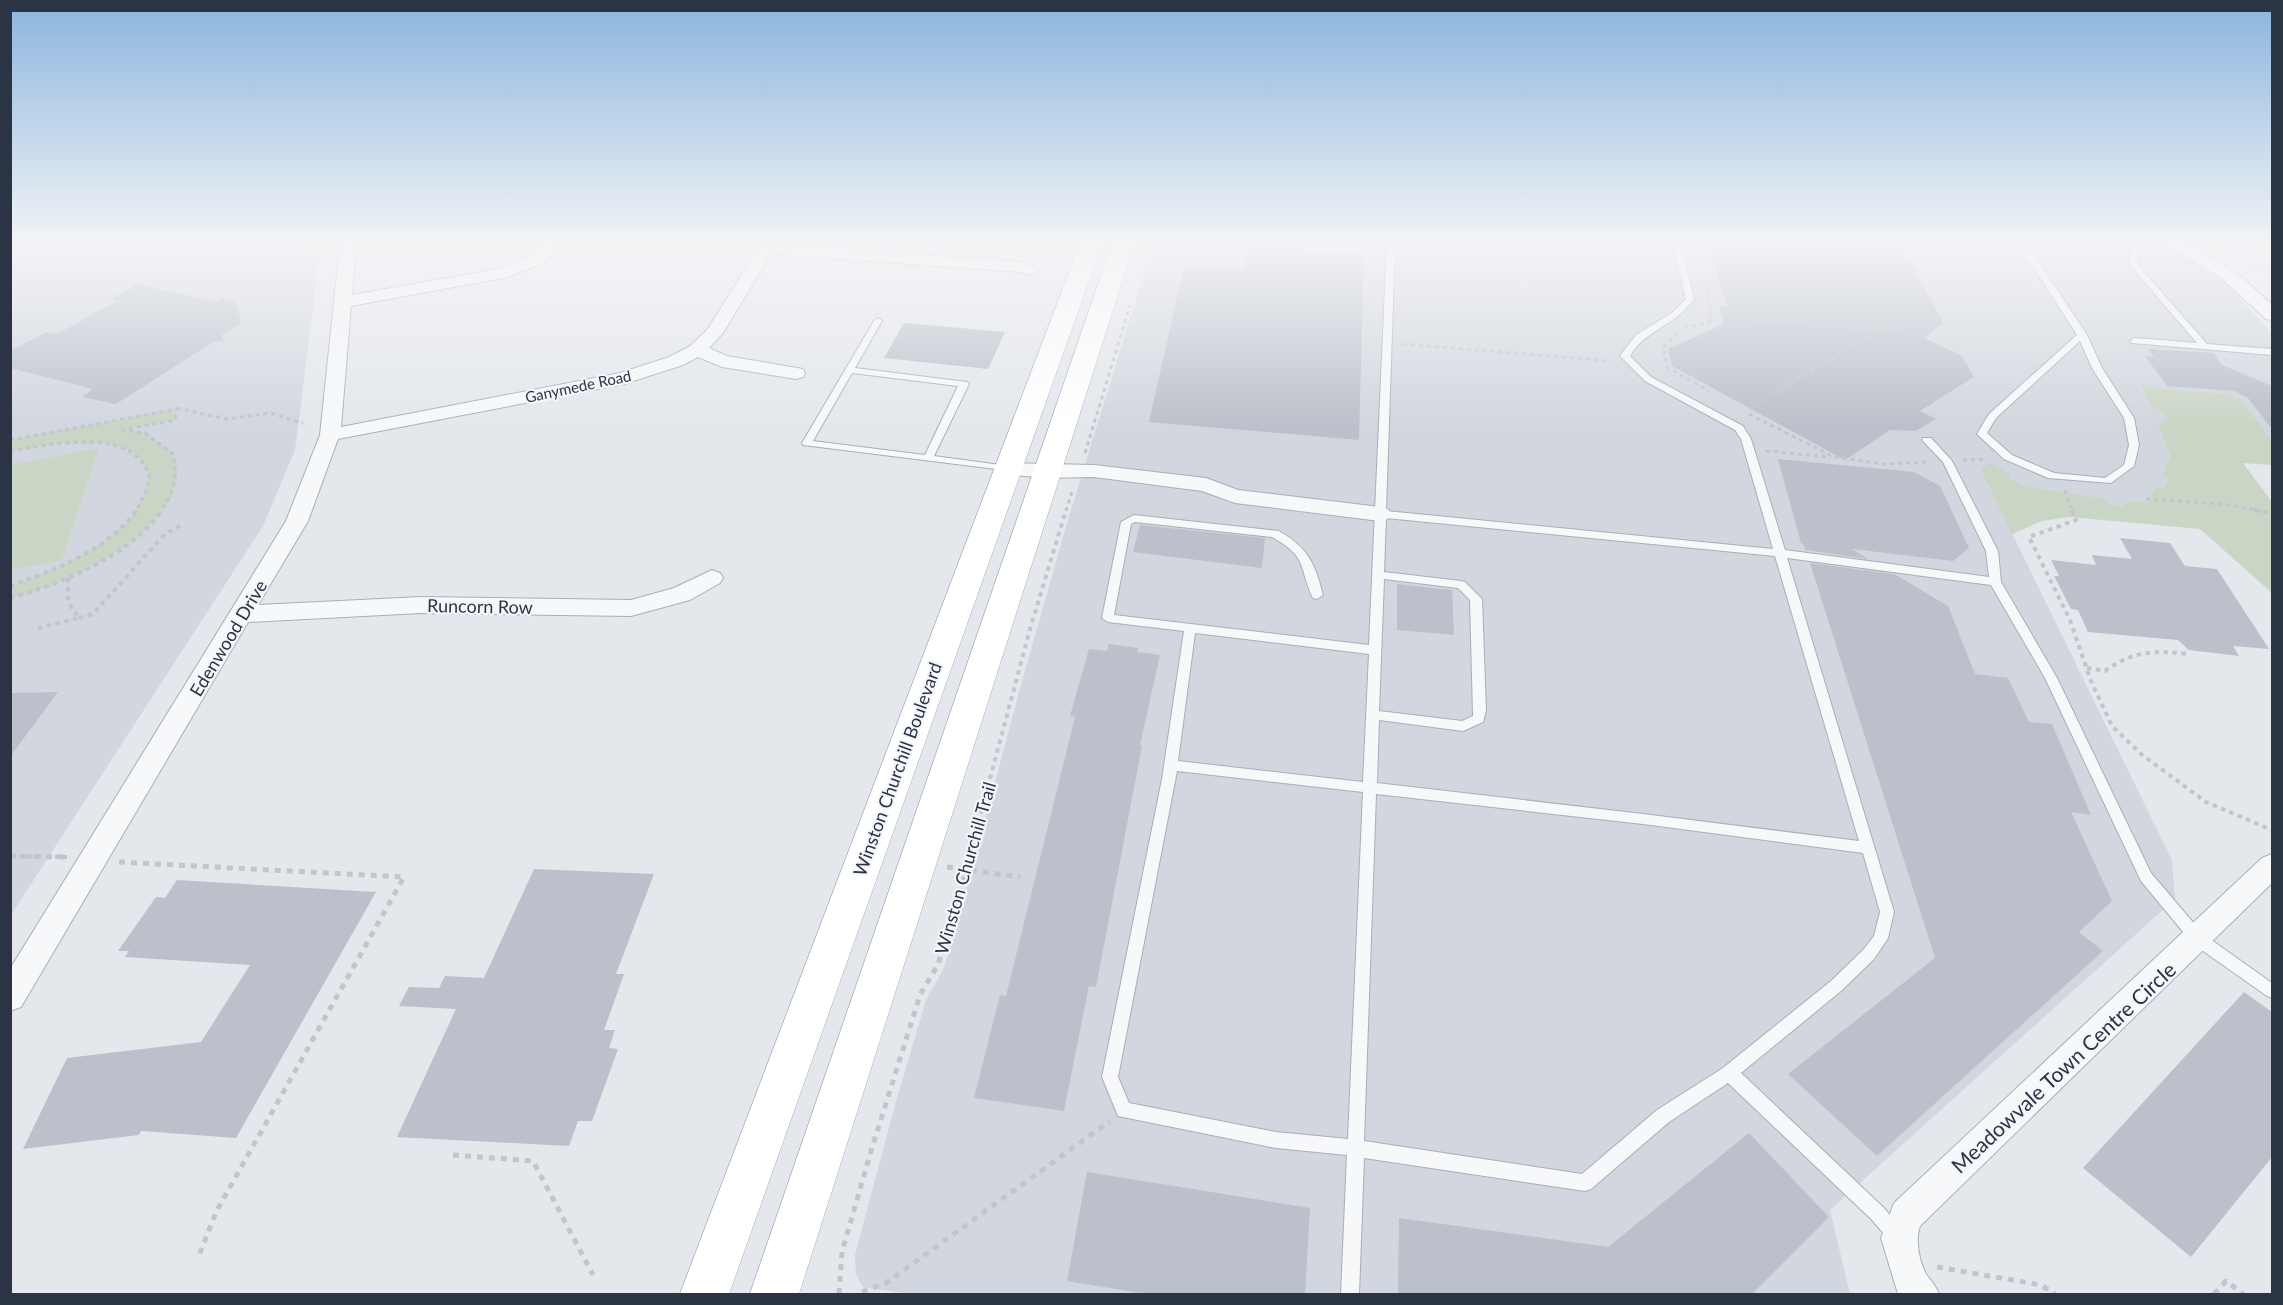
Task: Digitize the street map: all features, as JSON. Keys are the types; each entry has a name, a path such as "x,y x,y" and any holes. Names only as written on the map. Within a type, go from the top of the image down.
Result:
{"main road":[{"name":"Winston Churchill Boulevard","path":"704,1294 1052,476 1081,305"},
{"name":"Winston Churchill Boulevard","path":"774,1294 917,862 1052,476 1104,305"}],"street":[{"name":"Edenwood Drive","path":"10,997 297,521 330,435 344,305"},
{"name":"Ganymede Road","path":"330,435 624,378 651,370 697,350 714,333 731,305"},
{"path":"697,350 722,361 796,373"},
{"path":"1052,476 1093,486 1202,501 1235,496 1380,514"},
{"name":"Runcorn Row","path":"242,614 421,605 631,608 682,594 712,578"},
{"name":"Meadowvale Town Centre Circle","path":"1909,1275 1906,1215 2272,866"}],"lane":[{"path":"1350,1294 1389,305"},
{"path":"1190,627 1172,765 1110,1077 1124,1110 1276,1140 1355,1148 1585,1183 1664,1116 1730,1073 1836,986 1869,954 1881,938 1887,912 1749,449 1739,428 1648,379 1625,356 1639,335 1683,312 1687,305"},
{"path":"2062,305 2082,335 2097,368 2129,418 2134,445 2129,466 2107,481 2052,476 2008,457 1982,434 1992,416 2082,335"},
{"path":"2168,305 2204,346"},
{"path":"878,321 807,443 1052,476"},
{"path":"2135,341 2272,352"},
{"path":"848,370 964,384 928,459"},
{"path":"1927,440 1947,461 1992,550 1995,582 2050,678 2146,877 2198,939 2272,991"},
{"path":"1380,514 1780,553 1995,582"},
{"path":"1317,596 1306,556 1292,542 1275,534 1134,518 1126,522 1108,618 1375,650"},
{"path":"1372,715 1463,726 1479,718 1480,711 1476,599 1461,585 1378,575"},
{"path":"1172,765 1643,819 1867,848"},
{"path":"1730,1073 1877,1213 1909,1275"}],"path":[{"name":"Winston Churchill Trail","path":"839,1294 842,1252 871,1151 920,995 937,966 947,940 1027,641 1052,476 1128,305"},
{"path":"1667,367 1663,347 1684,328 1712,321 1710,305"},
{"path":"1732,317 1925,333"},
{"path":"1834,458 1748,410 1880,329"},
{"path":"1387,344 1425,344 1667,367 1717,396"},
{"path":"10,439 180,408 225,419 270,413 303,423"},
{"path":"10,439 177,409 175,420 123,430 145,434 173,454 177,473 172,490 161,511 123,548 68,578 10,598"},
{"path":"10,452 51,444 90,442 121,447 142,459 150,477 144,500 124,525 92,550 49,573 10,586"},
{"path":"1749,449 1885,464 1989,459"},
{"path":"2065,489 2076,520 2030,537 2070,620 2087,668 2112,726 2141,754 2206,802 2272,830"},
{"path":"2146,499 2223,504 2272,513"},
{"path":"38,628 93,614 165,534 181,525"},
{"path":"68,578 68,602 79,618"},
{"path":"2087,668 2105,671 2119,659 2136,652 2188,654"},
{"path":"10,856 55,856"},
{"path":"917,862 1020,877"},
{"path":"133,863 404,877 216,1212 198,1258"},
{"path":"862,1292 886,1283 1124,1110"},
{"path":"453,1155 533,1161 593,1275"},
{"path":"1909,1275 2041,1285 2055,1294"},
{"path":"2214,1294 2226,1281 2243,1294"}],"shaded area":[{"path":"11,305 313,305 295,450 263,526 11,915"},
{"path":"1134,305 2246,305 2272,334 2272,441 2242,400 2140,384 2150,406 2163,412 2166,421 2158,426 2170,456 2161,474 2169,479 2163,489 2155,487 2148,503 2127,501 2124,507 2023,486 2009,478 1981,470 2172,860 2175,899 1830,1210 1850,1294 910,1294 863,1287 856,1274 855,1255 895,1105 926,1000 943,970 953,941 1019,692 1067,523"}],"green space":[{"path":"2140,383 2161,389 2227,394 2242,400 2272,441 2272,465 2243,463 2272,502 2272,593 2200,529 2069,517 2042,521 2012,534 1981,470 1989,463 2009,473 2009,478 2023,486 2104,499 2109,504 2124,507 2127,501 2148,503 2155,487 2163,489 2169,479 2161,475 2170,456 2158,425 2166,420 2163,412 2150,406"},
{"path":"177,409 175,420 125,429 145,433 173,454 177,473 172,495 158,517 137,536 85,570 32,592 11,598 11,586 70,562 98,546 123,526 139,506 149,481 145,466 136,454 121,447 83,442 11,451 11,440"},
{"path":"99,448 62,560 11,570 11,465"}],"building":[{"path":"110,305 237,305 241,323 222,335 223,340 213,342 116,404 82,397 93,389 10,368 10,351 46,332 57,334"},
{"path":"1175,305 1363,305 1359,440 1149,422"},
{"path":"1934,305 1943,323 1924,338 1962,356 1974,377 1920,411 1936,419 1916,431 1890,430 1845,460 1672,366 1668,349 1724,324 1719,306"},
{"path":"904,323 1005,332 988,369 884,358"},
{"path":"2148,349 2213,353 2222,365 2272,386 2272,429 2248,398 2234,391 2167,386 2145,356 2154,357"},
{"path":"1778,459 1914,472 1940,486 1969,548 1953,561 1852,549 1868,559 1806,550 1801,543"},
{"path":"1140,525 1265,538 1262,568 1133,552"},
{"path":"2120,538 2170,543 2185,566 2217,569 2269,649 2233,646 2239,656 2189,650 2178,640 2088,632 2078,610 2071,609 2054,576 2059,576 2051,560 2096,565 2092,555 2132,559"},
{"path":"1810,563 1894,574 1948,606 1975,674 2008,678 2029,722 2052,724 2091,815 2071,812 2112,901 2079,932 2103,951 1877,1156 1788,1074 1935,958"},
{"path":"1397,584 1452,590 1454,635 1397,630"},
{"path":"1109,644 1138,648 1137,652 1160,655 1140,745 1142,746 1096,987 1089,986 1064,1111 974,1098 1000,995 1006,996 1075,717 1070,716 1089,649 1107,651"},
{"path":"58,692 10,757 10,693"},
{"path":"534,869 654,874 616,974 624,974 604,1030 615,1030 609,1048 618,1049 592,1121 578,1121 569,1146 397,1137 456,1009 399,1006 409,987 439,988 445,976 484,978"},
{"path":"177,880 376,892 236,1138 141,1131 139,1135 23,1149 67,1058 201,1042 250,965 125,957 129,951 118,951 156,897 165,898"},
{"path":"2244,992 2272,1012 2272,1157 2191,1257 2083,1168"},
{"path":"1749,1133 1829,1217 1752,1294 1398,1294 1399,1218 1608,1247"},
{"path":"1087,1172 1310,1208 1305,1294 1147,1294 1067,1281"}]}
